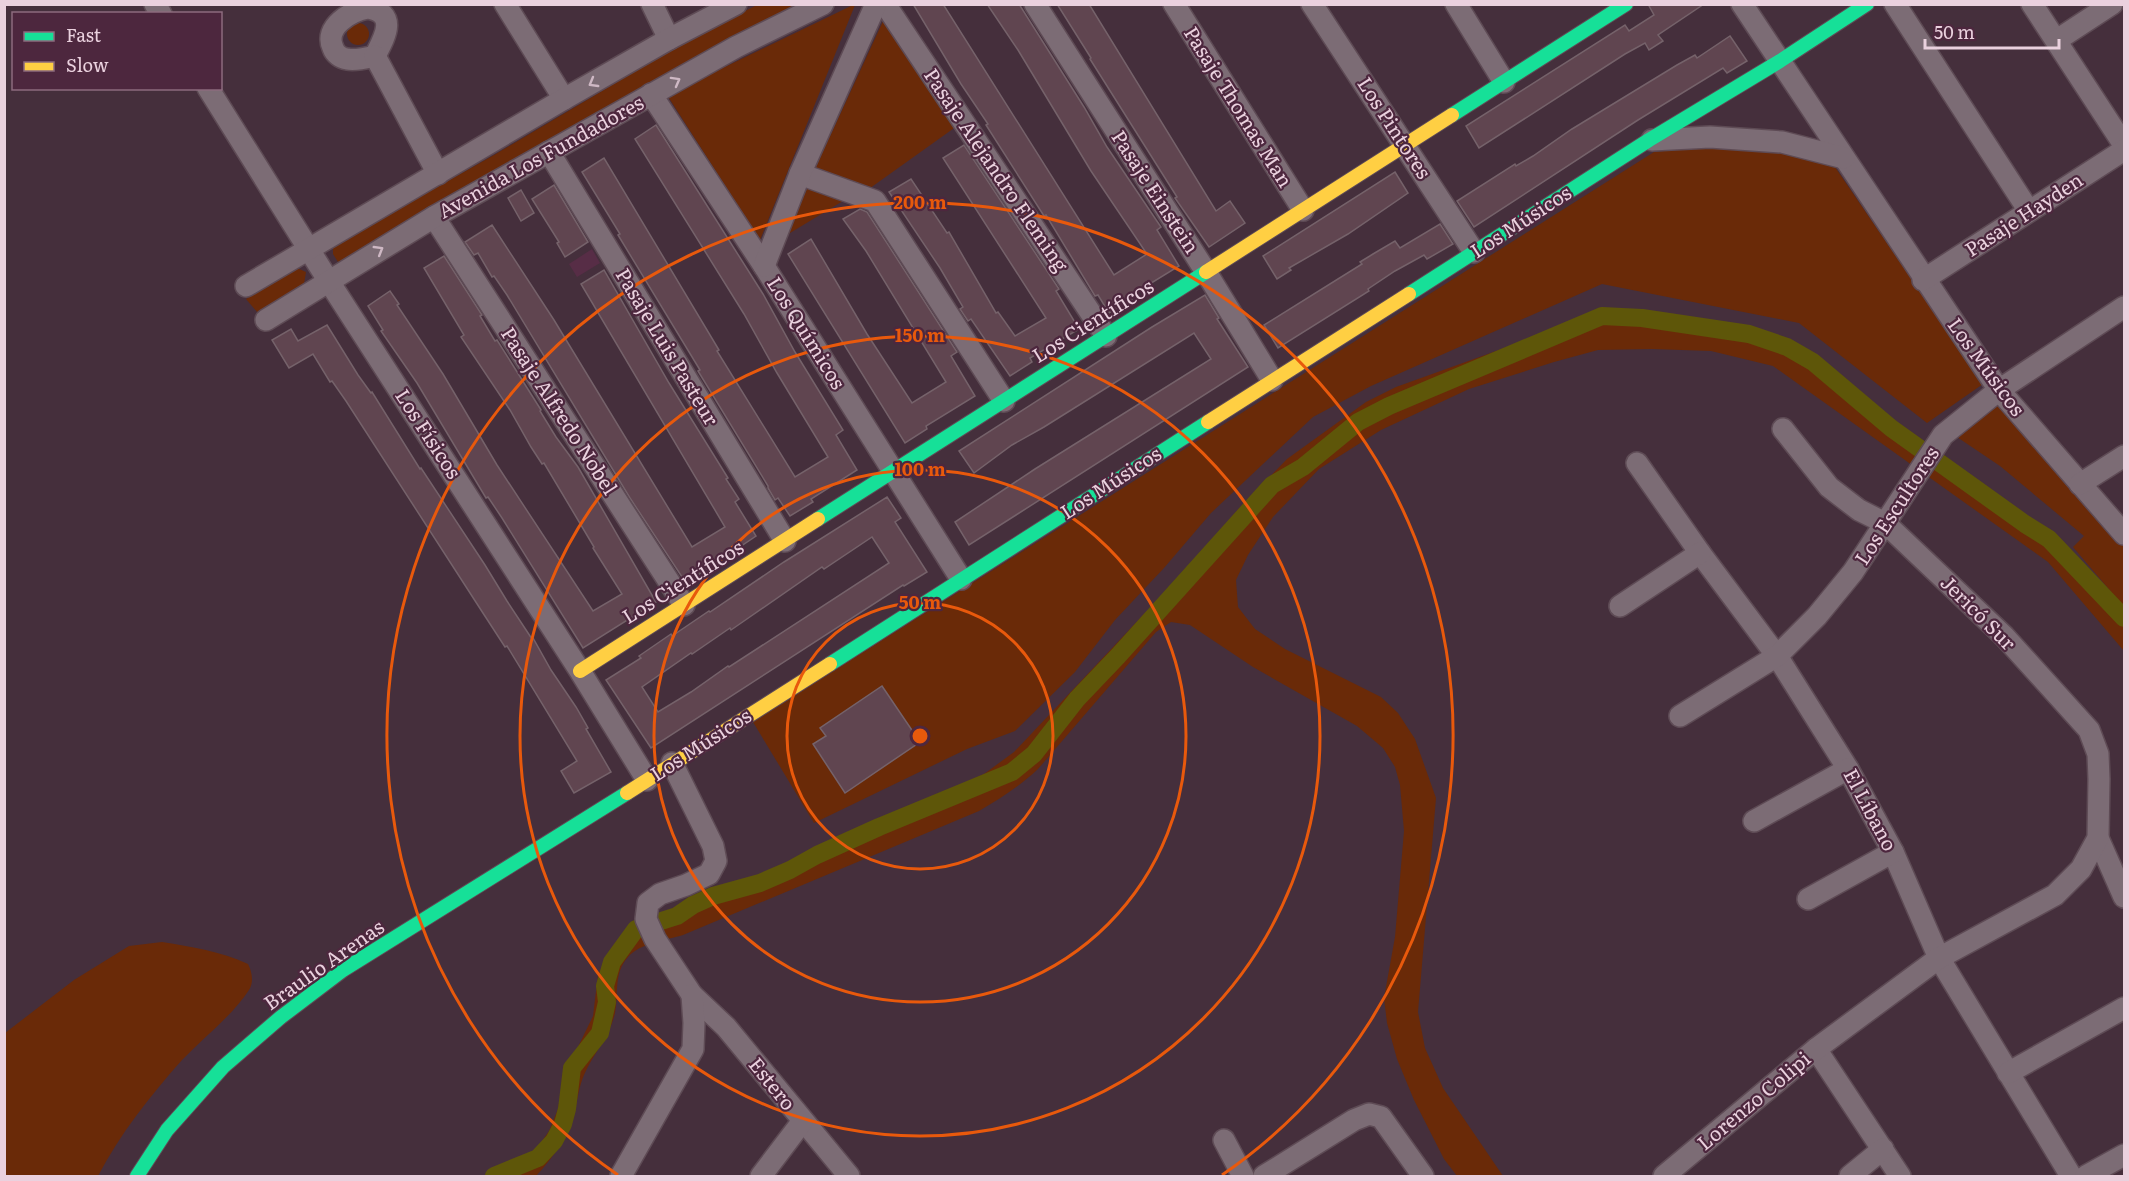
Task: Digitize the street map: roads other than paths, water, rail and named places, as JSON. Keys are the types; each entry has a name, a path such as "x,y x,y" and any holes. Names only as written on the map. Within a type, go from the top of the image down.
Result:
{"street":[{"path":"505,4 564,99"},
{"path":"651,4 669,39"},
{"name":"Avenida Los Fundadores","path":"246,286 564,99 736,4"},
{"name":"Avenida Los Fundadores","path":"266,320 434,217 736,47 823,4"},
{"name":"Los Químicos","path":"876,4 800,174 764,266 961,579"},
{"name":"Pasaje Alejandro Fleming","path":"885,4 1106,336"},
{"name":"Pasaje Einstein","path":"1035,4 1272,380"},
{"name":"Pasaje Thomas Man","path":"1174,4 1303,210"},
{"name":"Los Pintores","path":"1312,4 1474,252"},
{"path":"1456,4 1504,82"},
{"name":"Los Científicos","path":"580,671 1504,82 1601,11 1626,4"},
{"path":"1742,4 1780,61 1867,4"},
{"path":"1895,4 2029,211"},
{"path":"2032,4 2124,145"},
{"path":"2056,40 2112,4"},
{"path":"375,56 438,174"},
{"name":"Los Músicos","path":"573,828 1649,140 1780,61 1923,280 1999,390 2124,534"},
{"name":"Los Físicos","path":"209,90 328,280 580,671 647,780"},
{"path":"651,94 764,266"},
{"name":"Los Músicos","path":"1649,140 1710,137 1782,142 1844,158"},
{"name":"Pasaje Hayden","path":"1923,280 2124,150"},
{"name":"Pasaje Luis Pasteur","path":"549,152 785,541"},
{"path":"800,174 875,201 1004,401"},
{"name":"Pasaje Alfredo Nobel","path":"434,217 684,605"},
{"name":"Los Escultores","path":"1680,716 1777,656 1797,637 1836,595 1853,572 1943,435 1999,390 2124,307"},
{"name":"Jericó Sur","path":"1783,429 1829,487 1859,510 1885,523 2004,636 2089,730 2098,754 2098,838"},
{"path":"2080,484 2124,456"},
{"name":"El Líbano","path":"1637,463 1700,553 1777,656 1848,769 1893,852 1939,958 2071,1176"},
{"path":"1620,606 1700,553"},
{"name":"Estero","path":"672,763 713,846 716,861 709,874 660,894 648,903 646,920 692,995 726,1027 802,1122 849,1176"},
{"path":"1754,820 1848,769"},
{"name":"Braulio Arenas","path":"136,1176 167,1130 223,1067 281,1017 343,970 573,828"},
{"path":"2098,838 2124,897"},
{"name":"Lorenzo Colipi","path":"1664,1176 1816,1049 1939,958 2055,895 2081,869 2098,838"},
{"path":"1808,899 1893,852"},
{"path":"621,1176 693,1049 692,995"},
{"path":"2008,1073 2124,1008"},
{"path":"1816,1049 1900,1176"},
{"path":"1264,1176 1354,1120 1370,1114 1381,1117 1423,1176"},
{"path":"762,1176 802,1122"},
{"path":"1224,1140 1244,1176"},
{"path":"1850,1176 1883,1149"},
{"path":"2086,1176 2124,1155"}],"waterway":[{"path":"494,1176 538,1158 554,1141 563,1124 567,1109 572,1068 600,1033 607,1002 605,986 612,962 636,929 677,916 693,905 713,896 760,883 879,827 1012,772 1034,754 1077,699 1272,485 1303,467 1358,422 1389,406 1602,316 1642,318 1749,334 1787,347 1813,362 1891,428 2049,539 2124,618"}]}
